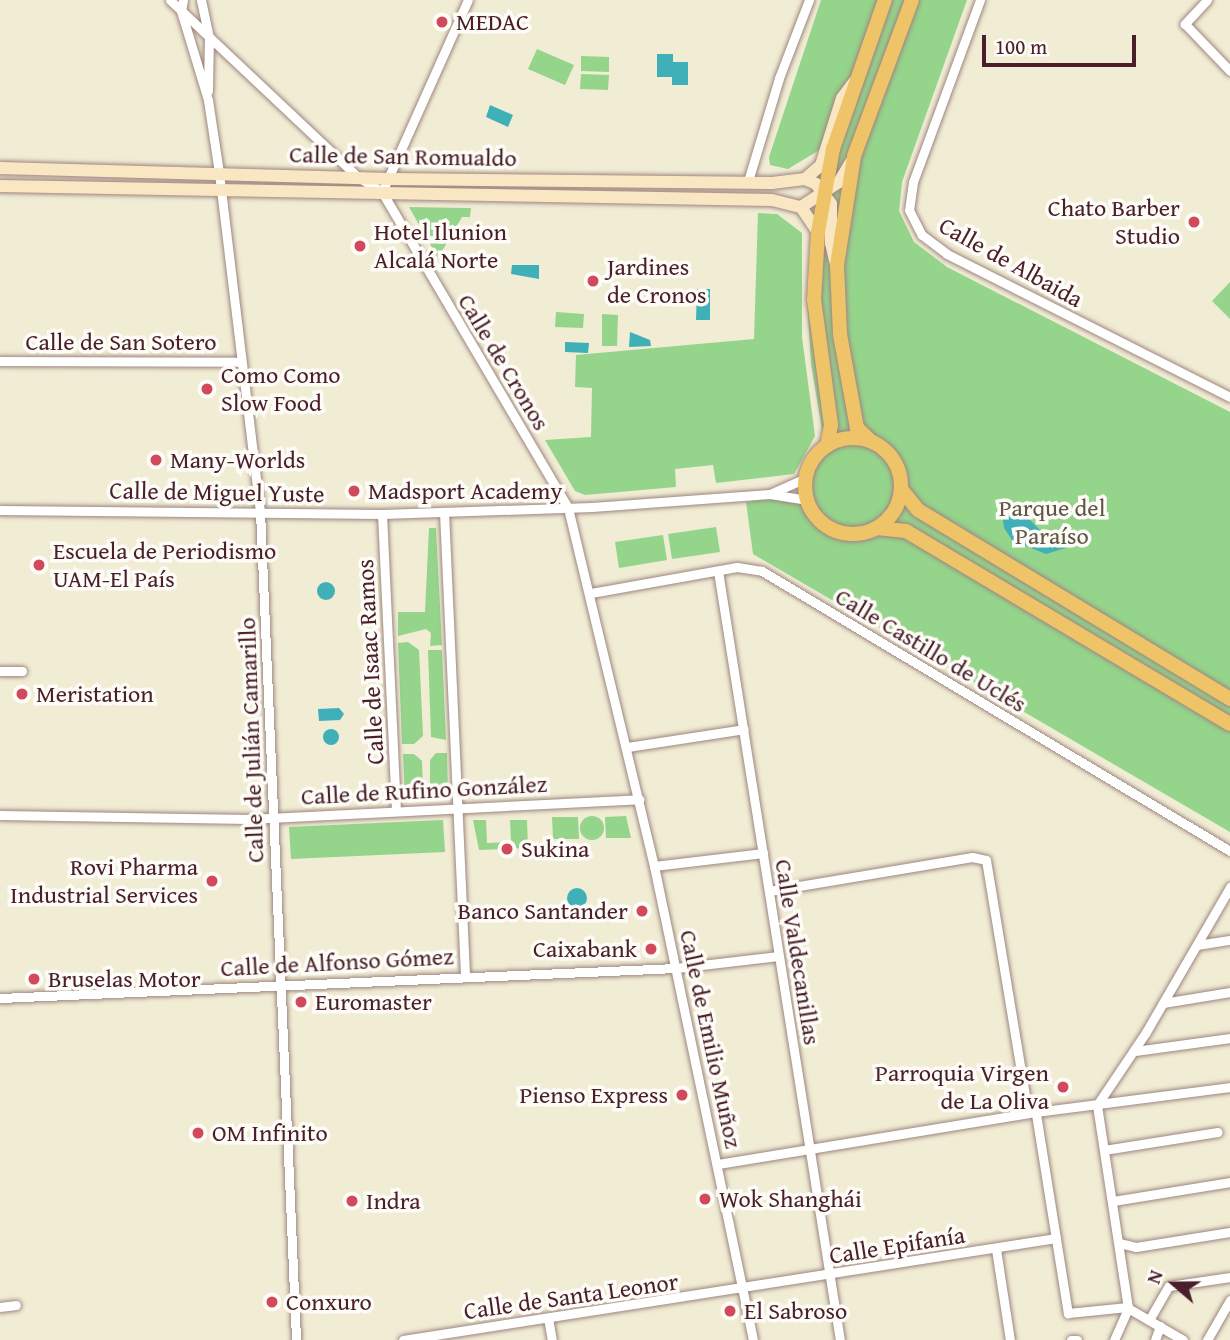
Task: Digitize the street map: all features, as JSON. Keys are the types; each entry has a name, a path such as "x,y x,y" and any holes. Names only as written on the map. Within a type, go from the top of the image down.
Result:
{"main road":[{"path":"827,446 831,425 814,300 818,232 833,149 854,82 885,0"},
{"path":"818,232 801,206 825,194 847,171 912,0"},
{"path":"854,82 842,98 821,165 805,179 825,194 834,214 831,243 836,265 840,334 857,428 896,465 901,489 918,510 1230,699"},
{"path":"836,265 854,156"},
{"name":"Calle de San Romualdo","path":"0,168 390,178 748,181 805,179"},
{"name":"Calle de San Romualdo","path":"0,186 772,200 801,206"},
{"path":"872,442 844,439 827,446 813,460 806,478 808,500 818,519 835,531 856,534 877,528 906,531 1230,724"},
{"path":"877,528 894,512 901,489"}],"street":[{"name":"Calle de Cronos","path":"170,0 358,177 382,192 568,508"},
{"name":"Calle de Julián Camarillo","path":"183,0 181,10 208,100 260,511 278,985 296,1340"},
{"name":"Calle de Julián Camarillo","path":"201,0 209,37 208,100"},
{"path":"382,192 468,0"},
{"path":"748,181 779,78 809,0"},
{"name":"Calle de Albaida","path":"980,0 913,182 909,210 922,235 947,254 1230,397"},
{"path":"1207,0 1185,24 1230,71"},
{"name":"Calle de San Sotero","path":"0,360 241,362"},
{"name":"Calle de Miguel Yuste","path":"770,494 806,478"},
{"name":"Calle de Miguel Yuste","path":"0,510 382,514 568,508 770,494 808,500"},
{"name":"Calle de Emilio Muñoz","path":"568,508 591,593 654,866 745,1289 753,1340"},
{"path":"444,512 465,974"},
{"name":"Calle de Isaac Ramos","path":"382,514 396,809"},
{"name":"Calle Castillo de Uclés","path":"591,593 737,567 762,570 1230,851"},
{"name":"Calle Valdecanillas","path":"718,571 840,1340"},
{"path":"0,671 22,671"},
{"path":"626,747 744,729"},
{"name":"Calle de Rufino González","path":"0,815 273,817 639,799"},
{"path":"654,866 763,853"},
{"path":"769,891 972,857 986,860 1068,1313 1128,1308 1182,1340"},
{"path":"1114,1340 1128,1308 1097,1105 1135,1051 1230,887"},
{"path":"1197,945 1230,940"},
{"name":"Calle de Alfonso Gómez","path":"0,999 465,974 676,968 778,956"},
{"path":"1163,1003 1230,992"},
{"path":"1135,1051 1230,1038"},
{"path":"718,1164 1032,1114 1230,1087"},
{"path":"1104,1150 1218,1132"},
{"path":"1113,1201 1230,1182"},
{"path":"1119,1243 1136,1247 1230,1233"},
{"name":"Calle Epifanía","path":"745,1289 1056,1238"},
{"path":"996,1249 1010,1340"},
{"path":"1149,1321 1169,1286 1230,1277"},
{"name":"Calle de Santa Leonor","path":"403,1340 745,1289"},
{"path":"0,1307 16,1305"},
{"path":"1207,1340 1229,1306"},
{"path":"548,1318 552,1340"},
{"path":"1156,1340 1160,1326"},
{"path":"1071,1340 1077,1340"}],"green space":[{"name":"Parque del Paraíso","path":"821,0 967,0 902,182 899,211 914,242 947,267 1230,412 1230,832 753,554 746,502 796,495 823,436 811,364 807,297 821,149 788,169 770,165 769,157"},
{"path":"537,49 574,65 565,85 528,69"},
{"path":"581,56 609,57 609,72 581,71"},
{"path":"581,74 609,75 608,90 580,89"},
{"path":"409,207 471,208 470,217 462,217 438,258"},
{"path":"758,213 777,214 802,233 802,337 815,436 794,474 716,483 713,465 675,469 676,487 585,495 575,491 545,440 591,437 592,388 575,387 576,355 754,339"},
{"path":"1230,282 1230,319 1212,301"},
{"path":"556,312 584,314 583,328 555,327"},
{"path":"602,314 618,315 617,346 602,346"},
{"path":"716,527 720,552 672,559 668,534"},
{"path":"429,528 436,528 442,645 430,646 431,633 426,629 398,636 398,612 425,612"},
{"path":"663,535 667,560 619,568 615,542"},
{"path":"408,642 419,650 423,736 414,744 402,744 398,643"},
{"path":"428,650 442,650 446,740 431,737"},
{"path":"436,753 447,753 448,796 430,789 430,760"},
{"path":"403,754 414,754 422,761 423,790 413,796 405,797"},
{"path":"592,816 601,819 604,828 601,837 592,840 583,837 580,828 583,819"},
{"path":"626,816 631,838 606,838 605,817"},
{"path":"552,817 578,817 579,839 553,839"},
{"path":"443,820 445,852 291,859 289,827"},
{"path":"473,820 486,820 487,843 511,842 510,820 527,820 528,848 479,850"}],"water":[{"path":"657,54 673,54 673,62 688,62 688,85 672,85 672,77 657,77"},
{"path":"490,105 513,115 508,127 486,117"},
{"path":"512,265 539,265 539,279 511,274"},
{"path":"697,289 710,289 710,320 696,320"},
{"path":"630,332 650,340 651,346 629,347"},
{"path":"565,342 589,343 588,353 565,352"},
{"path":"1000,499 1009,499 1040,530 1072,546 1046,554 1012,540 1004,528"},
{"path":"322,582 330,582 335,591 333,598 322,600 317,595 317,587"},
{"path":"339,708 344,714 340,720 319,721 318,709"},
{"path":"331,729 337,731 337,743 331,745 325,743 323,737 325,731"},
{"path":"577,888 584,891 587,898 584,905 577,908 570,905 567,898 570,891"}],"place":[{"name":"MEDAC","path":"442,22"},
{"name":"Chato Barber Studio","path":"1194,222"},
{"name":"Hotel Ilunion Alcalá Norte","path":"360,246"},
{"name":"Jardines de Cronos","path":"593,281"},
{"name":"Como Como Slow Food","path":"207,389"},
{"name":"Many-Worlds","path":"156,460"},
{"name":"Madsport Academy","path":"354,491"},
{"name":"Escuela de Periodismo UAM-El País","path":"39,565"},
{"name":"Meristation","path":"22,694"},
{"name":"Sukina","path":"507,849"},
{"name":"Rovi Pharma Industrial Services","path":"212,881"},
{"name":"Banco Santander","path":"642,911"},
{"name":"Caixabank","path":"651,949"},
{"name":"Bruselas Motor","path":"34,979"},
{"name":"Euromaster","path":"301,1002"},
{"name":"Parroquia Virgen de La Oliva","path":"1063,1087"},
{"name":"Pienso Express","path":"682,1095"},
{"name":"OM Infinito","path":"198,1133"},
{"name":"Wok Shanghái","path":"705,1199"},
{"name":"Indra","path":"352,1201"},
{"name":"Conxuro","path":"272,1302"},
{"name":"El Sabroso","path":"730,1311"}]}
